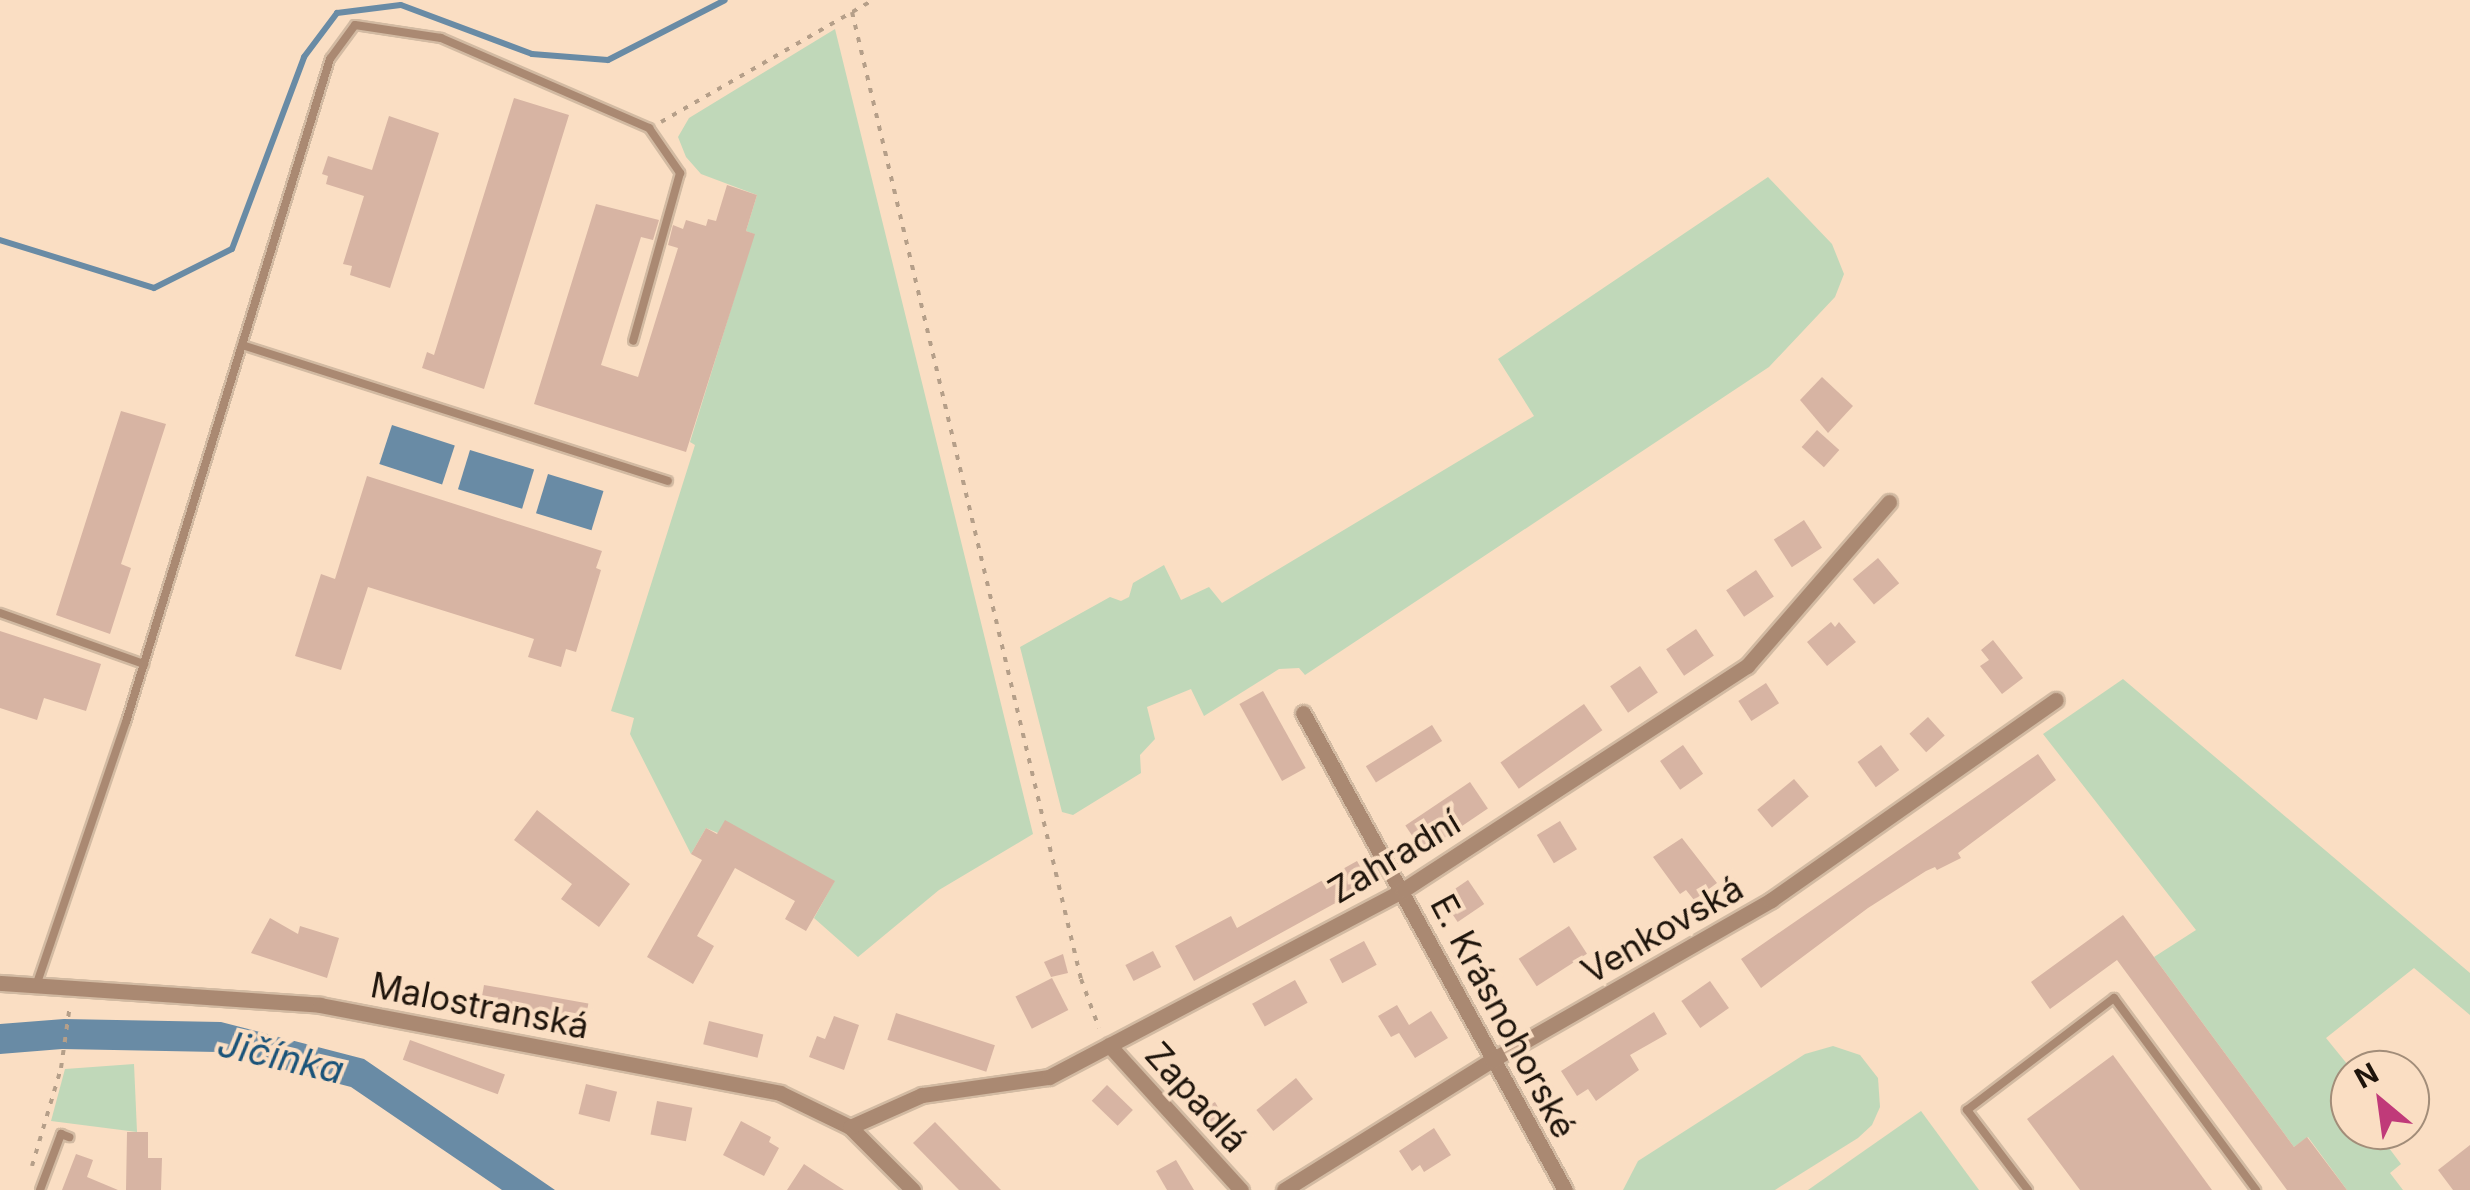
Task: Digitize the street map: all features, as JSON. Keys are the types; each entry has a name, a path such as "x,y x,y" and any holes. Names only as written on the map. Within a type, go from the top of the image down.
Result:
{"street":[{"name":"Zahradní","path":"850,1126 922,1095 1048,1077 1403,890 1747,666 1890,502"},
{"name":"Venkovská","path":"1284,1190 1492,1060 1772,900 2056,700"},
{"name":"E. Krásnohorské","path":"1302,713 1565,1190"},
{"name":"Malostranská","path":"0,983 320,1005 780,1093 850,1126 914,1190"},
{"name":"Zapadlá","path":"1109,1045 1241,1190"}],"lane":[{"path":"37,984 144,664 330,59 354,25 441,38 650,128 680,173 633,341"},
{"path":"242,345 668,482"},
{"path":"0,613 144,664"},
{"path":"2028,1190 1966,1110 2114,998 2256,1190"},
{"path":"40,1190 62,1134 69,1136"}],"path":[{"path":"650,128 874,0"},
{"path":"852,12 1081,980 1092,1017 1109,1045"},
{"path":"30,1172 61,1068 71,1002"}],"green space":[{"path":"835,29 1033,834 939,890 858,957 814,918 834,882 706,828 691,854 630,734 634,718 611,711 695,445 690,442 754,234 746,231 757,195 701,174 686,157 678,137 689,118"},
{"path":"1768,177 1832,244 1844,274 1835,297 1769,367 1305,675 1299,668 1279,669 1204,716 1191,689 1147,707 1155,739 1140,755 1141,773 1073,815 1062,812 1020,647 1110,597 1121,601 1129,597 1133,583 1164,565 1181,600 1209,587 1222,603 1534,416 1498,359"},
{"path":"2123,679 2470,973 2470,1015 2414,968 2326,1038 2336,1050 2330,1050 2330,1150 2390,1150 2401,1164 2390,1173 2403,1190 2347,1190 2308,1137 2294,1147 2154,957 2196,930 2043,734"},
{"path":"1833,1046 1860,1055 1878,1078 1880,1107 1872,1125 1858,1138 1775,1190 1623,1190 1638,1161 1805,1054"},
{"path":"134,1064 137,1132 51,1121 65,1069"},
{"path":"1921,1111 1979,1190 1808,1190"}],"water":[{"path":"392,425 455,445 442,484 379,464"},
{"path":"470,450 534,470 522,509 458,489"},
{"path":"548,474 603,491 591,530 536,513"},
{"name":"Jičínka","path":"64,1019 221,1022 364,1059 555,1190 502,1190 351,1087 217,1052 62,1049 0,1054 0,1024"}],"building":[{"path":"514,98 569,115 484,389 422,368 427,352 434,355"},
{"path":"389,116 439,133 390,288 350,275 352,266 343,264 364,196 326,184 328,176 322,174 328,156 372,170"},
{"path":"727,185 757,195 746,231 755,234 686,452 534,404 596,204 659,220 653,240 641,237 601,365 638,377 678,248 668,245 673,225 683,229 686,220 706,226 708,219 716,221"},
{"path":"1822,377 1853,406 1828,433 1800,400"},
{"path":"121,411 166,424 121,564 131,568 110,634 56,615"},
{"path":"1817,430 1839,450 1824,467 1802,447"},
{"path":"367,476 602,551 596,568 601,570 576,652 566,649 561,667 528,657 534,639 368,587 341,670 295,656 321,574 335,579"},
{"path":"1804,520 1822,548 1792,567 1774,540"},
{"path":"1878,558 1899,583 1874,604 1853,579"},
{"path":"1756,570 1774,597 1744,617 1726,590"},
{"path":"1831,622 1835,627 1839,622 1856,642 1827,666 1807,642"},
{"path":"1696,629 1714,656 1684,676 1666,649"},
{"path":"0,631 101,664 86,711 44,698 37,720 0,708"},
{"path":"1993,640 2023,678 2002,694 1980,666 1989,660 1981,650"},
{"path":"1640,666 1658,693 1628,713 1610,686"},
{"path":"1766,683 1779,703 1751,721 1738,701"},
{"path":"1263,691 1306,768 1282,781 1239,704"},
{"path":"1584,704 1602,730 1519,789 1500,763"},
{"path":"1928,717 1945,736 1926,752 1909,734"},
{"path":"1432,725 1442,741 1376,782 1366,766"},
{"path":"1683,745 1703,774 1680,790 1660,761"},
{"path":"1881,745 1899,770 1876,787 1858,762"},
{"path":"2038,754 2056,780 1958,853 1961,858 1926,871 1868,908 1761,988 1741,959"},
{"path":"1794,779 1809,797 1772,827 1757,810"},
{"path":"1470,782 1488,809 1423,852 1405,826"},
{"path":"537,810 630,884 599,927 561,899 572,884 514,840"},
{"path":"725,820 835,881 806,931 785,919 795,901 735,868 697,936 714,946 693,984 647,957 702,860 691,854 706,828 717,834"},
{"path":"1560,821 1577,849 1554,863 1537,835"},
{"path":"1682,838 1717,883 1694,900 1686,890 1680,894 1653,857"},
{"path":"1357,861 1370,884 1194,981 1175,946 1231,916 1237,928"},
{"path":"1468,880 1484,904 1458,922 1441,898"},
{"path":"2123,915 2294,1147 2307,1137 2347,1190 2287,1190 2117,960 2050,1009 2031,982"},
{"path":"270,918 298,934 300,926 339,938 327,978 251,953"},
{"path":"1569,926 1587,954 1537,986 1519,959"},
{"path":"1364,941 1377,965 1342,983 1330,959"},
{"path":"1153,951 1161,967 1134,981 1125,965"},
{"path":"1063,954 1068,973 1051,977 1044,962"},
{"path":"1052,978 1068,1010 1032,1029 1015,997"},
{"path":"1295,980 1308,1003 1265,1026 1252,1004"},
{"path":"1710,981 1729,1008 1700,1028 1681,1001"},
{"path":"484,985 588,1003 585,1023 481,1005"},
{"path":"1397,1005 1409,1025 1431,1011 1448,1038 1415,1058 1399,1033 1391,1037 1378,1016"},
{"path":"1654,1012 1667,1034 1630,1055 1639,1070 1596,1101 1588,1089 1577,1096 1561,1071"},
{"path":"896,1013 995,1045 986,1072 887,1040"},
{"path":"834,1016 859,1025 844,1070 809,1057 817,1036 825,1039"},
{"path":"709,1021 763,1035 758,1058 703,1044"},
{"path":"410,1040 505,1075 498,1094 403,1060"},
{"path":"2113,1055 2212,1190 2080,1190 2027,1119"},
{"path":"1296,1078 1313,1099 1273,1131 1256,1110"},
{"path":"586,1084 617,1092 610,1122 579,1114"},
{"path":"1107,1085 1133,1110 1118,1126 1092,1101"},
{"path":"657,1101 692,1108 686,1141 651,1134"},
{"path":"1215,1102 1223,1116 1205,1126 1197,1112"},
{"path":"741,1121 771,1137 769,1142 779,1148 764,1176 723,1155"},
{"path":"935,1122 1001,1190 959,1190 913,1143"},
{"path":"1434,1128 1451,1155 1424,1172 1420,1165 1412,1171 1399,1151"},
{"path":"127,1132 148,1132 148,1158 162,1158 161,1190 126,1190"},
{"path":"2470,1145 2470,1190 2453,1190 2438,1170"},
{"path":"76,1154 93,1160 87,1177 118,1190 62,1190"},
{"path":"1176,1160 1194,1190 1167,1190 1156,1171"},
{"path":"804,1164 813,1170 844,1190 787,1190"}],"waterway":[{"path":"0,240 154,288 232,249 304,57 337,13 401,5 532,54 608,60 725,0"}]}
